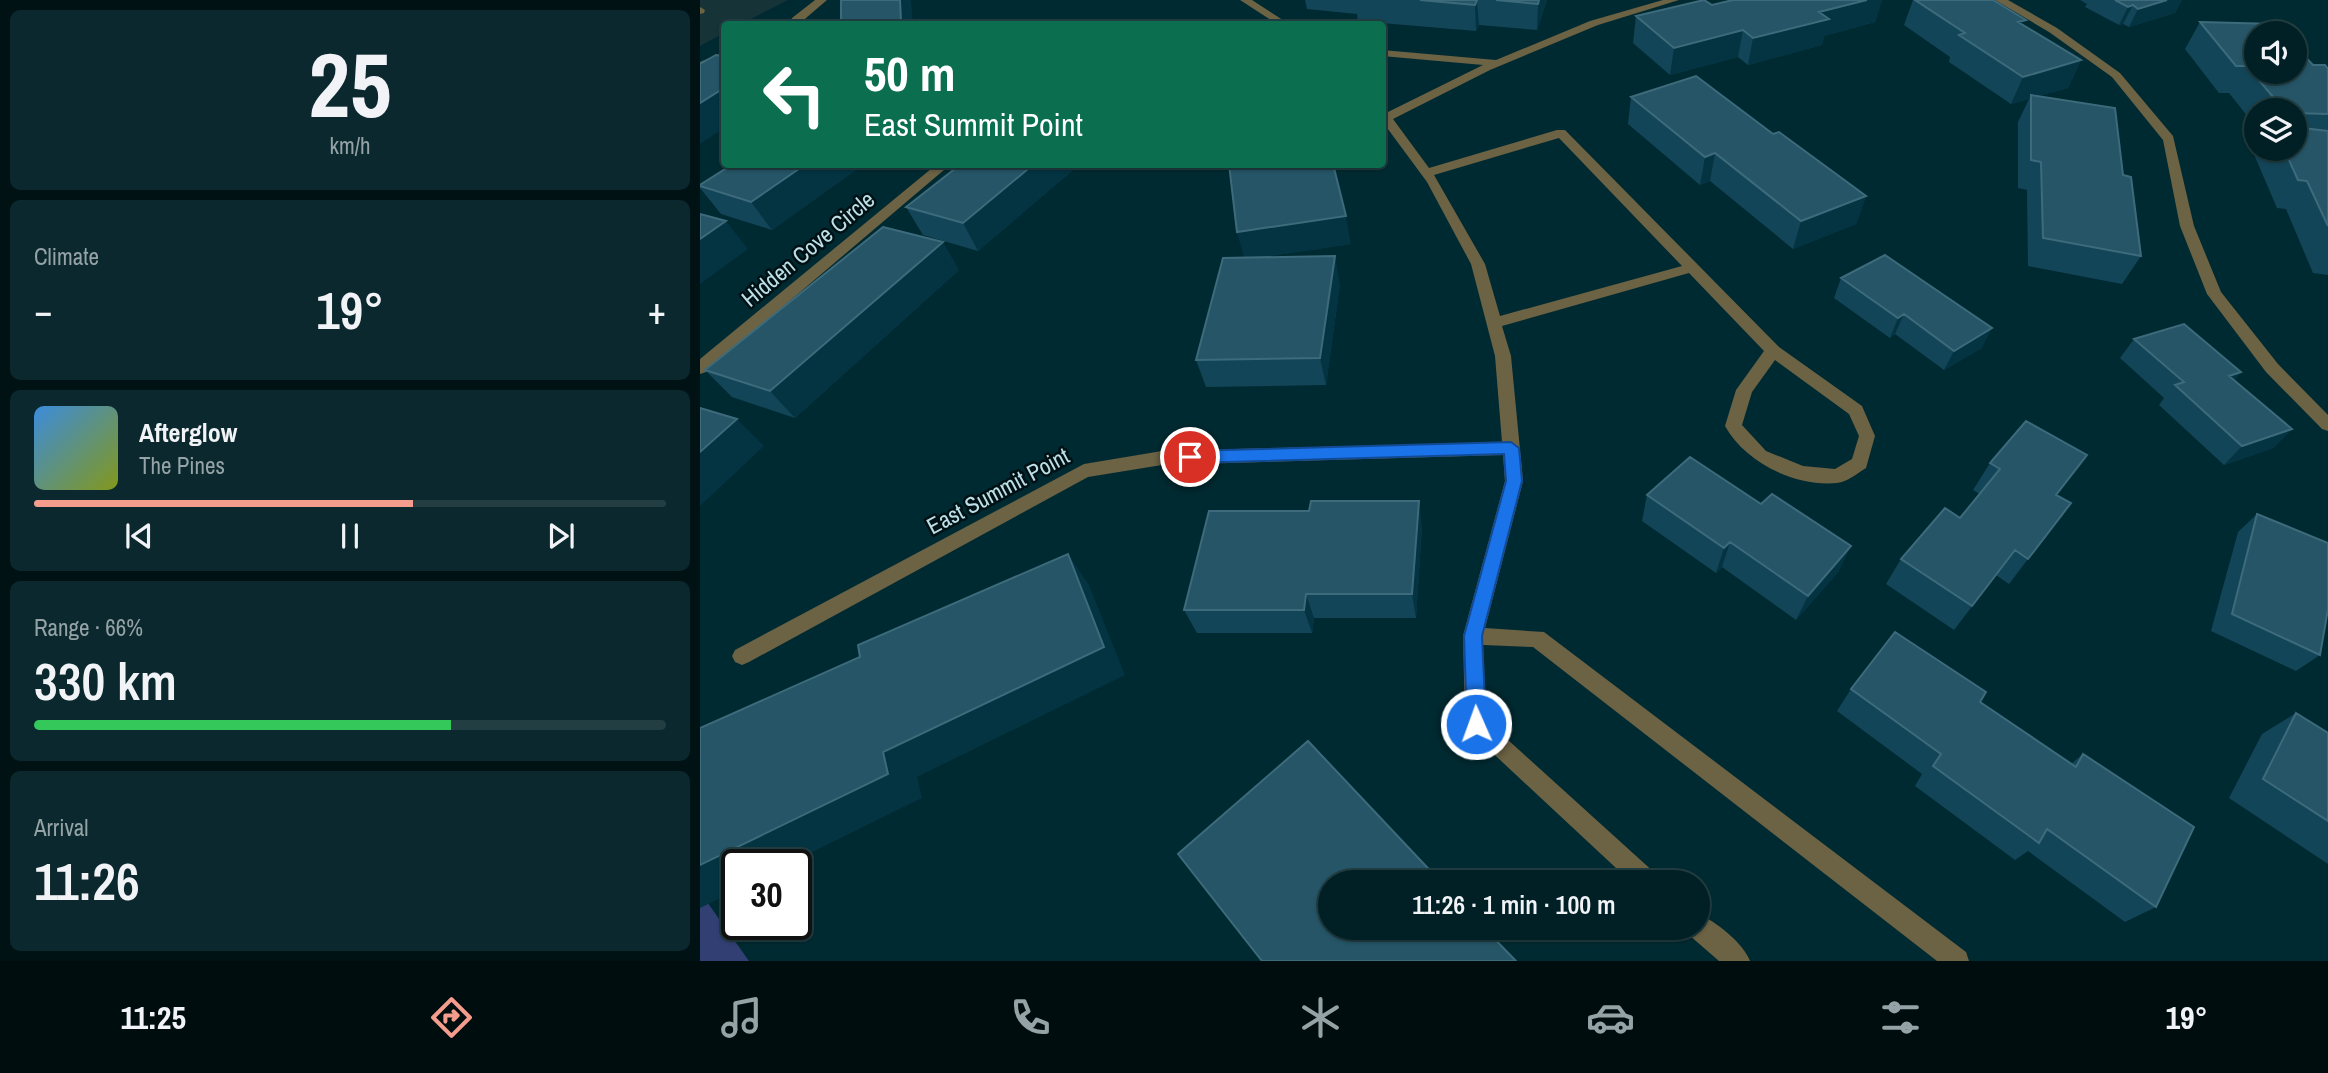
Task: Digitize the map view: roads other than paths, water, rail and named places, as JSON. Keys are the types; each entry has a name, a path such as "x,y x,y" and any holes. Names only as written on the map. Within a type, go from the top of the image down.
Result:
{"street":[{"path":"796,21 821,0"},
{"path":"1245,0 1279,21"},
{"path":"1386,114 1594,23 1674,0"},
{"path":"2000,0 2053,30 2116,75 2169,139 2187,226 2214,294 2272,368 2328,425"},
{"path":"1386,53 1499,63"},
{"path":"700,66 721,56"},
{"path":"1386,115 1427,173 1478,264 1503,356 1514,481 1473,636 1476,724 1635,870"},
{"path":"1427,173 1560,133 1773,351 1856,410 1867,436 1860,463 1837,476 1801,473 1760,456 1733,426 1744,390 1773,351"},
{"name":"Hidden Cove Circle","path":"700,368 940,168"},
{"path":"1494,323 1692,268"},
{"name":"East Summit Point","path":"742,656 1084,471 1162,458 1511,448"},
{"path":"1473,636 1538,638 1957,961"},
{"path":"1710,936 1738,961"}]}
